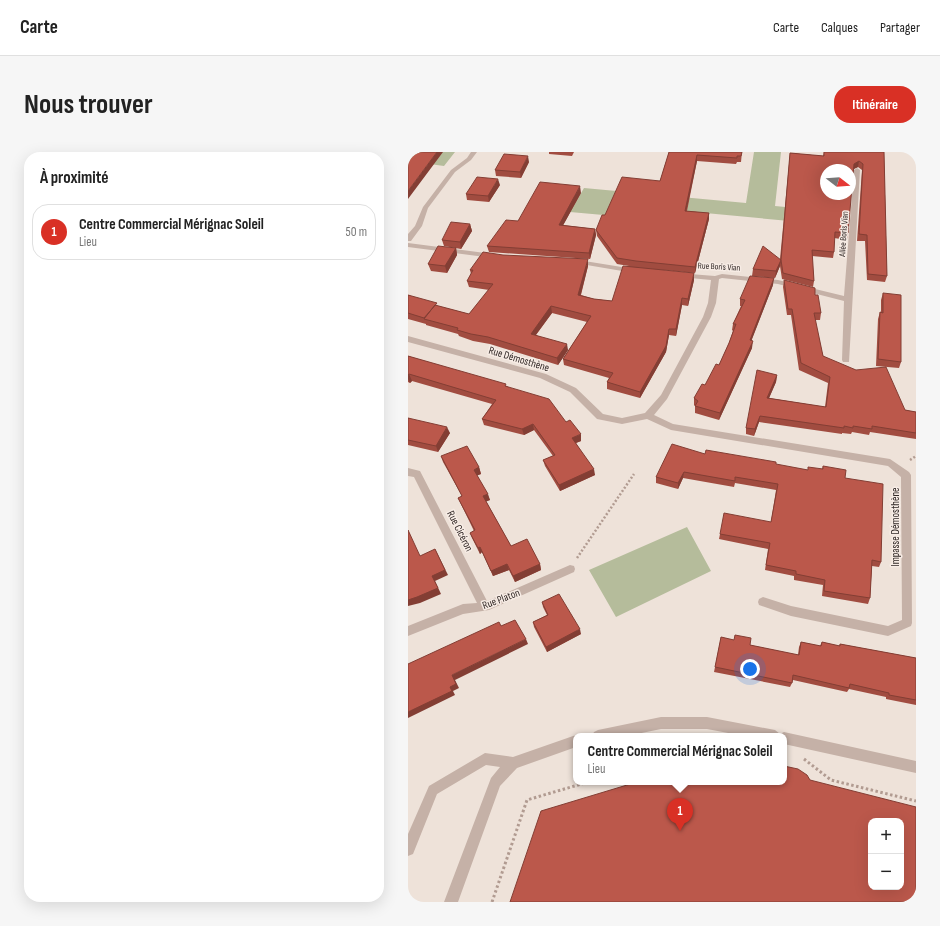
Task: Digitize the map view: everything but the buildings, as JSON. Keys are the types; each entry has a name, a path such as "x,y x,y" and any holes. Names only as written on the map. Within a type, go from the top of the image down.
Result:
{"street":[{"path":"408,240 418,226 425,208 453,171 469,159 474,152"},
{"name":"Allée Boris Vian","path":"848,299 857,170"},
{"path":"408,245 504,258"},
{"path":"566,261 644,272"},
{"name":"Rue Boris Vian","path":"676,274 715,278 722,276 778,282 848,299"},
{"path":"648,416 664,397 707,316 712,303 715,278"},
{"path":"846,360 848,299"},
{"name":"Rue Démosthène","path":"408,339 543,376 573,390 600,417 622,421 648,416"},
{"name":"Impasse Démosthène","path":"648,416 671,427 890,463 906,475 908,623 888,631 791,611 763,602"},
{"name":"Rue Cicéron","path":"408,472 417,474 485,607"},
{"name":"Rue Platon","path":"408,631 463,609 485,607 570,569"},
{"path":"613,733 661,723 707,723 759,733"},
{"path":"787,739 916,767"},
{"path":"450,902 495,782 513,763 573,742"},
{"path":"408,850 433,790 485,759 513,763"}],"path":[{"path":"570,569 634,474"},
{"path":"798,755 831,780 916,801"},
{"path":"492,902 527,800 578,785"}],"green space":[{"path":"408,152 455,152 444,166 408,161"},
{"path":"754,152 781,152 775,206 806,209 811,223 673,210 670,221 570,212 584,188 746,203"},
{"path":"687,527 711,571 616,617 589,570"}],"place":[{"name":"Centre Commercial Mérignac Soleil","path":"680,831"}]}
